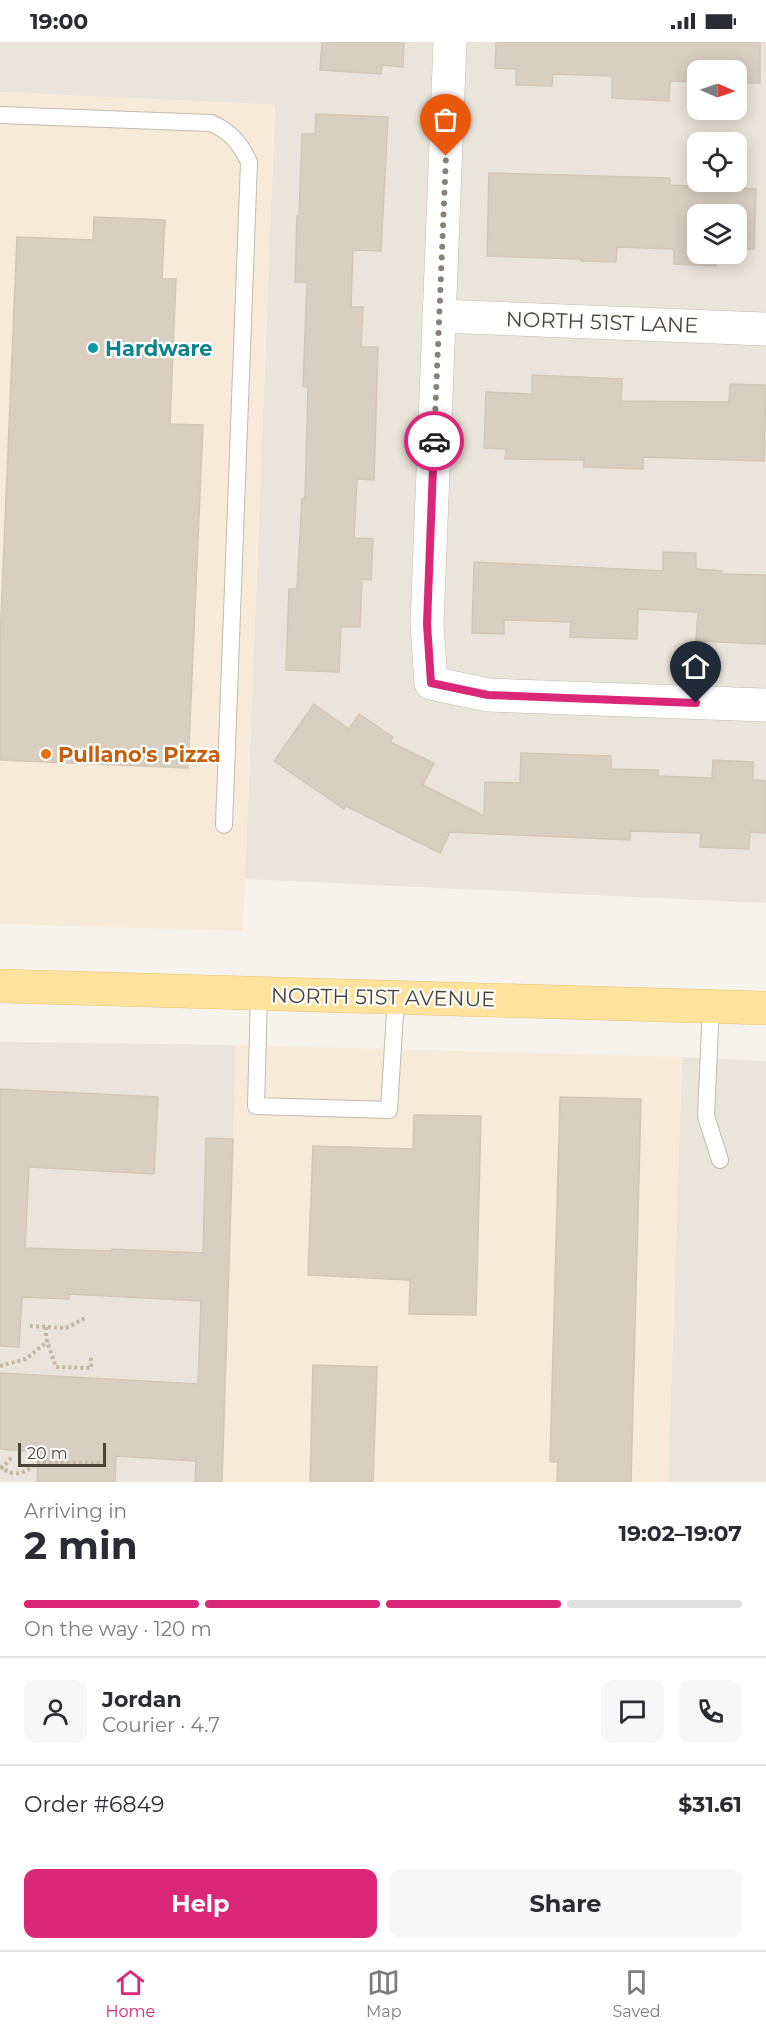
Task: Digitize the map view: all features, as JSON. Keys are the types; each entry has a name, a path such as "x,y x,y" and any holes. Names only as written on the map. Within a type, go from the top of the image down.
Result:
{"main road":[{"name":"NORTH 51ST AVENUE","path":"0,986 766,1008"}],"street":[{"path":"450,42 427,624 431,683 488,695 766,705"},
{"name":"NORTH 51ST LANE","path":"439,316 766,329"}],"lane":[{"path":"0,115 211,123 227,131 242,145 249,162 224,825"},
{"path":"260,994 256,1106 389,1110 396,997"},
{"path":"711,1005 706,1116 720,1160"}],"path":[{"path":"30,1326 66,1328 85,1318"},
{"path":"46,1327 56,1367 91,1368 91,1356"},
{"path":"0,1366 26,1359 48,1341"},
{"path":"13,1456 0,1468 16,1475 29,1470 38,1462 100,1463"}],"shaded area":[{"path":"0,42 766,42 766,903 245,879 275,105 0,92"},
{"path":"0,92 275,105 243,931 0,924"},
{"path":"0,1042 236,1045 223,1482 0,1482"},
{"path":"236,1045 682,1057 668,1482 223,1482"},
{"path":"682,1057 766,1061 766,1482 668,1482"}],"building":[{"path":"322,42 404,42 403,67 382,65 381,74 320,70"},
{"path":"496,42 760,42 760,83 747,83 747,60 687,60 687,82 670,81 669,101 612,98 612,76 553,74 552,86 516,85 516,69 495,68"},
{"path":"316,114 388,117 381,251 353,250 351,307 363,307 361,347 378,347 374,480 357,479 354,538 373,539 371,580 362,579 360,627 341,627 339,672 286,670 289,589 297,589 302,498 305,498 308,387 303,386 307,282 295,282 297,216 299,216 302,134 315,134"},
{"path":"489,173 670,178 670,185 687,186 687,192 747,192 747,189 756,189 754,249 747,249 747,204 687,204 687,264 716,264 716,266 674,264 674,249 617,247 616,262 487,256"},
{"path":"94,217 165,220 162,279 176,279 170,424 203,425 188,768 0,760 0,641 17,237 93,240"},
{"path":"532,375 622,379 621,401 729,402 730,384 766,385 764,461 643,457 643,469 584,467 584,460 505,459 506,449 484,448 486,392 532,394"},
{"path":"663,552 696,553 696,569 722,571 722,574 766,575 766,644 696,641 698,612 638,609 637,639 570,637 571,622 504,620 504,634 472,633 474,562 663,571"},
{"path":"314,704 349,729 359,714 393,737 390,742 434,763 423,785 484,816 485,782 520,783 521,753 611,756 611,769 658,770 658,776 712,778 713,760 753,762 753,780 766,781 766,833 750,832 749,849 700,847 701,833 630,831 630,840 450,832 440,853 346,806 344,809 274,761"},
{"path":"0,1089 158,1097 154,1174 29,1167 25,1248 203,1253 206,1138 233,1139 222,1482 195,1482 196,1461 116,1456 115,1482 37,1482 38,1452 0,1449 0,1373 198,1384 201,1301 69,1294 69,1299 22,1297 19,1347 0,1346"},
{"path":"560,1097 641,1099 631,1482 557,1482 558,1462 550,1462"},
{"path":"414,1115 481,1116 476,1315 409,1314 410,1280 308,1275 313,1146 413,1149"},
{"path":"313,1365 377,1367 373,1482 310,1482"}],"way so far":[{"path":"434,441 446,156"}],"place":[{"name":"Hardware","path":"93,348"},
{"name":"Pullano's Pizza","path":"46,754"}],"route":[{"path":"434,441 427,624 431,683 488,695 696,703"}]}
